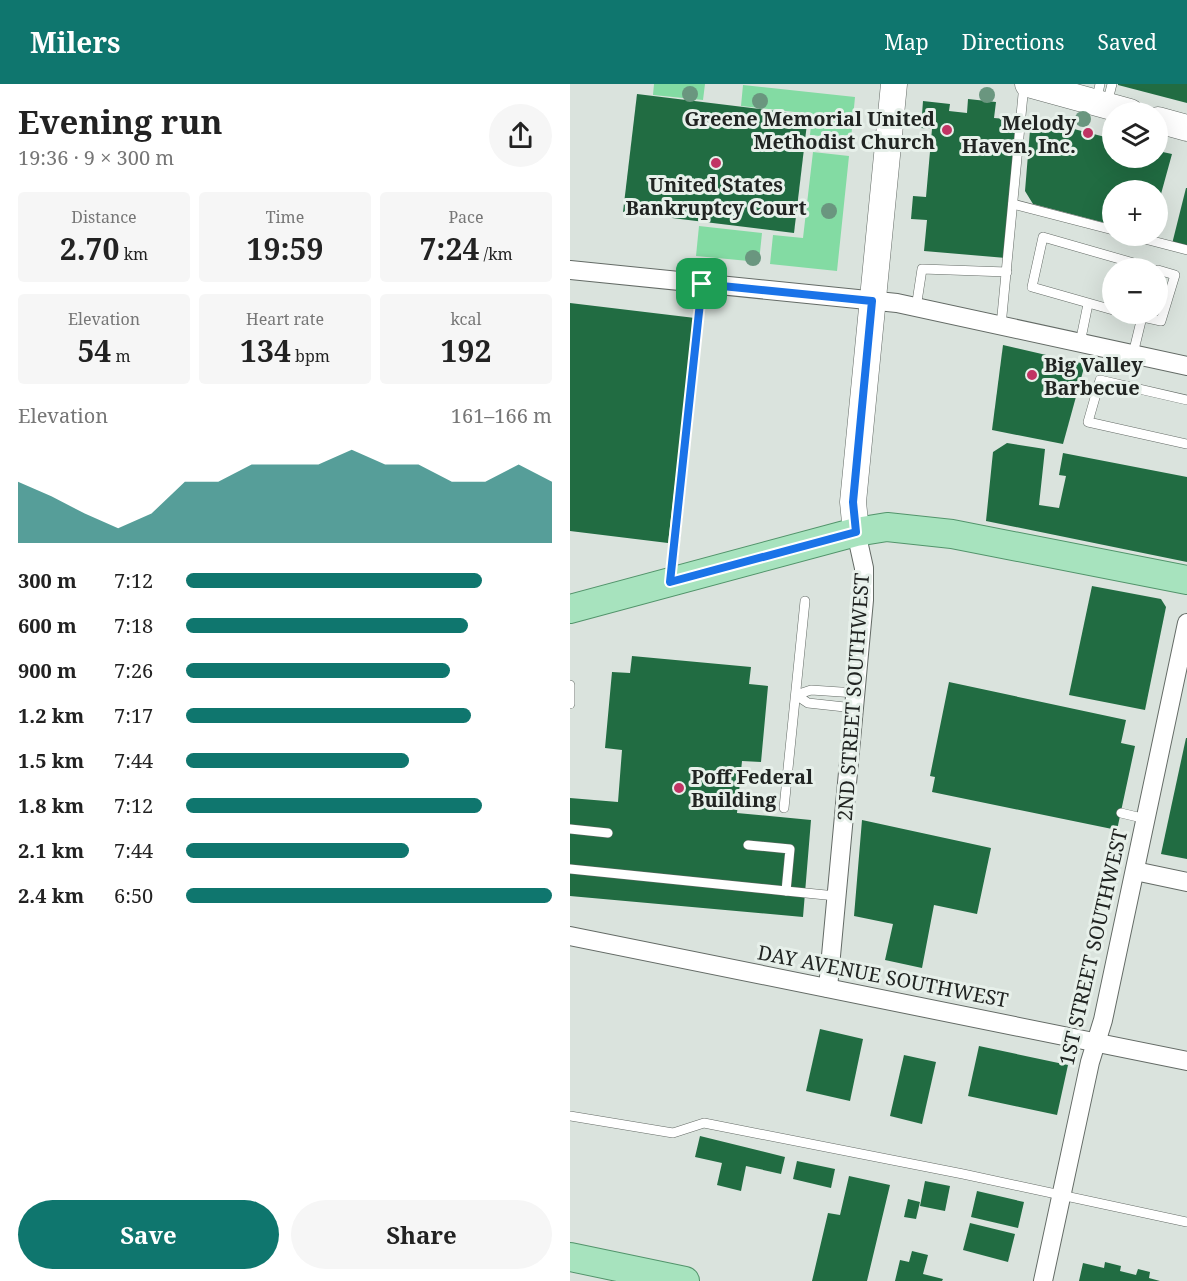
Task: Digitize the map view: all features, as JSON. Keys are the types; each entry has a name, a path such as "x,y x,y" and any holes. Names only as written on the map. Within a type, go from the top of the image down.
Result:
{"main road":[{"name":"2ND STREET SOUTHWEST","path":"856,532 853,502 894,84"},
{"path":"1026,84 1109,98"},
{"path":"1168,123 1187,128"},
{"path":"570,609 856,532 887,527 952,534 1187,579"},
{"path":"570,1257 685,1281"}],"street":[{"path":"570,270 872,301 916,308 1187,366"},
{"name":"2ND STREET SOUTHWEST","path":"828,988 864,600 864,568 856,532"},
{"name":"1ST STREET SOUTHWEST","path":"1043,1281 1089,1062 1097,1041 1135,871 1187,623"},
{"path":"1135,871 1187,882"},
{"name":"DAY AVENUE SOUTHWEST","path":"570,936 1187,1061"}],"lane":[{"path":"1001,326 1026,84"},
{"path":"1013,204 1102,227"},
{"path":"1102,307 1032,287 1043,237 1116,258"},
{"path":"1168,245 1187,250"},
{"path":"916,308 922,269 1007,272"},
{"path":"1168,273 1175,275 1168,298"},
{"path":"670,582 702,284"},
{"path":"1080,343 1088,304"},
{"path":"1133,354 1140,324"},
{"path":"1187,400 1100,380 1089,422 1187,444"},
{"path":"784,808 805,602"},
{"path":"570,685 570,705"},
{"path":"796,695 811,690 855,701"},
{"path":"796,695 808,703 855,701"},
{"path":"1121,813 1146,819"},
{"path":"570,829 608,833"},
{"path":"748,845 790,849 786,891"},
{"path":"570,869 836,896"},
{"path":"570,1116 673,1133 704,1123 1060,1194 1187,1222"}],"green space":[{"path":"654,84 705,84 703,100 653,95"},
{"path":"743,85 855,97 851,139 810,135 812,114 741,106"},
{"path":"813,152 849,156 837,271 770,264 773,235 803,238"},
{"path":"699,226 762,233 759,262 696,256"}],"building":[{"path":"1187,84 1187,103 1118,85"},
{"name":"United States Bankruptcy Court","path":"637,94 808,115 794,233 623,212"},
{"path":"968,99 996,102 994,118 1018,120 1006,258 924,251 927,220 911,219 913,196 926,197 932,129 921,128 923,101 950,104 949,111 967,113"},
{"path":"1031,118 1102,136 1102,168 1168,168 1168,153 1172,154 1165,180 1102,180 1102,222 1033,204 1025,191"},
{"path":"1187,188 1187,247 1172,244"},
{"path":"570,303 695,318 668,543 570,531"},
{"path":"1003,345 1085,364 1063,444 992,430"},
{"path":"1007,443 1045,449 1039,505 1059,508 1066,476 1059,475 1063,453 1187,477 1187,562 986,521 993,452"},
{"path":"1092,586 1161,599 1166,607 1145,710 1069,695"},
{"name":"Poff Federal Building","path":"632,656 751,667 749,684 768,686 761,762 742,761 737,813 811,820 803,917 570,896 570,798 618,802 622,750 605,748 612,672 630,673"},
{"path":"949,682 1126,720 1121,743 1135,746 1117,830 932,792 935,777 930,776"},
{"path":"1187,738 1187,859 1161,854"},
{"path":"862,820 991,848 977,914 934,905 922,968 885,960 893,924 854,916"},
{"path":"820,1029 863,1039 850,1101 806,1091"},
{"path":"979,1046 1068,1065 1057,1115 968,1096"},
{"path":"904,1055 936,1062 922,1124 890,1116"},
{"path":"700,1136 785,1157 781,1174 746,1166 741,1191 717,1185 722,1163 695,1157"},
{"path":"797,1161 835,1169 831,1188 793,1179"},
{"path":"849,1176 890,1185 867,1281 812,1281 828,1213 840,1215"},
{"path":"925,1181 950,1186 945,1211 920,1206"},
{"path":"977,1191 1024,1202 1018,1228 971,1217"},
{"path":"908,1199 920,1202 916,1219 904,1217"},
{"path":"970,1223 1015,1234 1008,1262 963,1250"},
{"path":"912,1251 928,1255 923,1274 943,1279 942,1281 895,1281 900,1260 909,1262"},
{"path":"1105,1262 1121,1266 1120,1271 1136,1275 1138,1269 1150,1272 1149,1278 1160,1281 1079,1281 1083,1263 1104,1268"}],"place":[{"name":"Greene Memorial United Methodist Church","path":"947,130"},
{"name":"Melody Haven, Inc.","path":"1088,133"},
{"name":"United States Bankruptcy Court","path":"716,163"},
{"name":"Big Valley Barbecue","path":"1032,375"},
{"name":"Poff Federal Building","path":"679,788"}],"route":[{"path":"702,284 872,301 853,502 856,532 670,582 702,284"}]}
